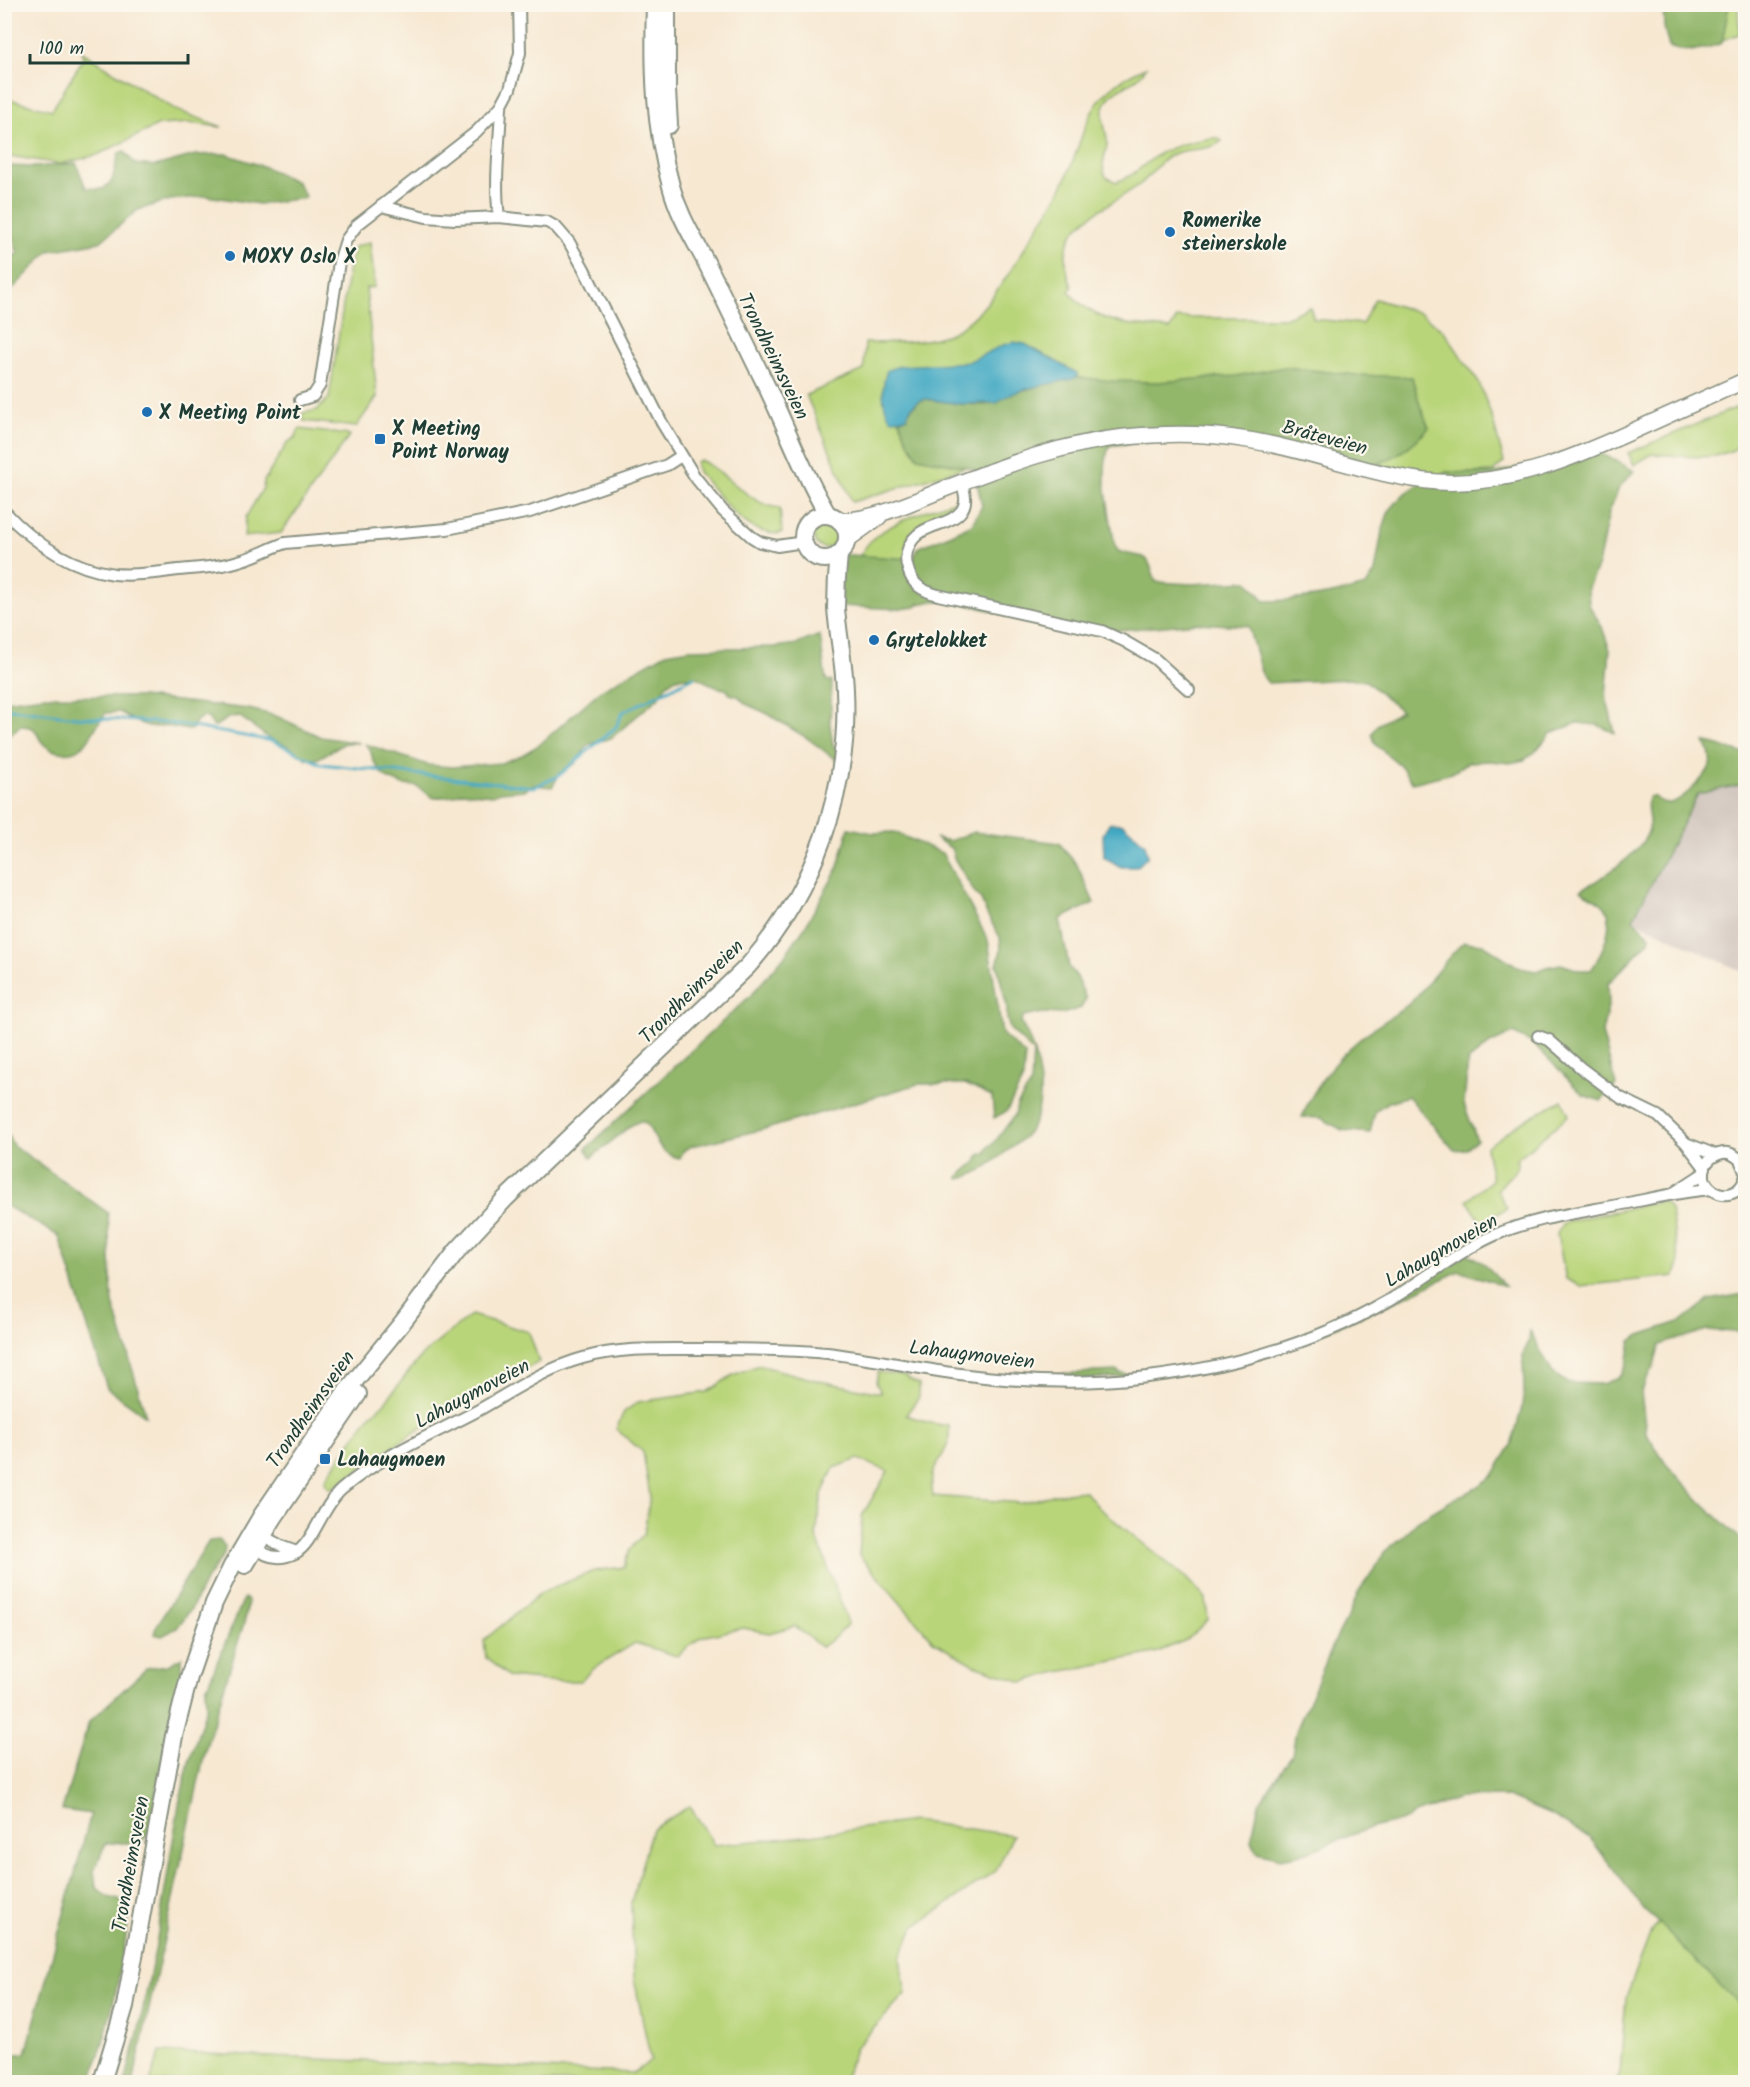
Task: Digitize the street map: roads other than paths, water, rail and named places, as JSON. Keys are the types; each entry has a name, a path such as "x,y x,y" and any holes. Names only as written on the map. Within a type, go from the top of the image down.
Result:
{"main road":[{"name":"Trondheimsveien","path":"655,4 655,92 660,142 681,215 765,382 801,466 834,518"},
{"name":"Trondheimsveien","path":"667,4 667,90 671,138 681,183 707,265"},
{"name":"Bråteveien","path":"834,518 887,512 1020,461 1073,446 1123,438 1177,435 1216,436 1249,440 1375,472 1410,478 1439,482 1497,478 1530,472 1578,456 1746,380"},
{"name":"Trondheimsveien","path":"801,466 811,521"},
{"name":"Bråteveien","path":"843,547 887,512"},
{"path":"819,516 834,518 846,530 843,547 832,558 819,558 809,552 804,542 805,528 811,521 819,516"},
{"name":"Trondheimsveien","path":"102,2082 125,2006 174,1736 184,1696 198,1653 256,1539 378,1364 402,1323 440,1272 488,1216 738,977 768,943 791,909 807,878 826,830 842,765 846,699 837,609 843,547"},
{"name":"Trondheimsveien","path":"819,558 837,609"}],"street":[{"path":"300,400 313,396 320,385 339,262 346,240 357,225 476,132 501,106 510,89 520,53 519,4"},
{"path":"499,218 496,199 501,106"},
{"path":"381,206 426,217 499,218 548,222 556,227 569,242 694,477 723,511 760,542 777,546 804,542"},
{"path":"4,511 50,551 78,566 114,574 141,574 218,566 244,560 265,549 285,543 447,529 530,512 667,465 681,456"},
{"path":"962,483 966,498 961,511 954,517 917,534 910,545 906,558 907,565 916,584 938,595 1102,631 1155,659 1189,690"},
{"path":"1538,1036 1549,1040 1621,1098 1658,1116 1686,1143 1704,1170 1706,1181 1711,1189 1721,1194 1733,1192 1739,1189 1745,1176 1741,1153 1716,1155 1711,1158 1704,1170"},
{"path":"1686,1143 1716,1155"},
{"name":"Lahaugmoveien","path":"1674,1192 1704,1170"},
{"name":"Lahaugmoveien","path":"297,1552 307,1543 332,1499 358,1477 410,1446 542,1375 583,1358 633,1349 768,1349 827,1353 951,1373 1007,1379 1113,1381 1154,1377 1251,1357 1304,1340 1377,1307 1452,1259 1490,1237 1508,1230 1547,1219 1674,1192 1711,1189"},
{"path":"1733,1192 1746,1197"},
{"path":"256,1539 276,1558 297,1552"},
{"path":"256,1539 297,1552"}],"water":[{"path":"1014,342 1025,344 1077,373 1077,376 1073,379 1022,390 997,403 961,404 926,399 918,401 906,418 891,419 888,414 883,395 887,370 900,366 968,362"},
{"path":"1109,823 1123,824 1145,844 1148,856 1137,867 1121,867 1104,857 1103,835"}],"waterway":[{"path":"4,708 76,717 170,723 273,741 321,764 534,787 557,777 616,727 623,712 694,677"}],"place":[{"name":"Romerike steinerskole","path":"1170,232"},
{"name":"MOXY Oslo X","path":"230,256"},
{"name":"X Meeting Point","path":"147,412"},
{"name":"X Meeting Point Norway","path":"380,439"},
{"name":"Grytelokket","path":"874,640"},
{"name":"Lahaugmoen","path":"325,1459"}]}
